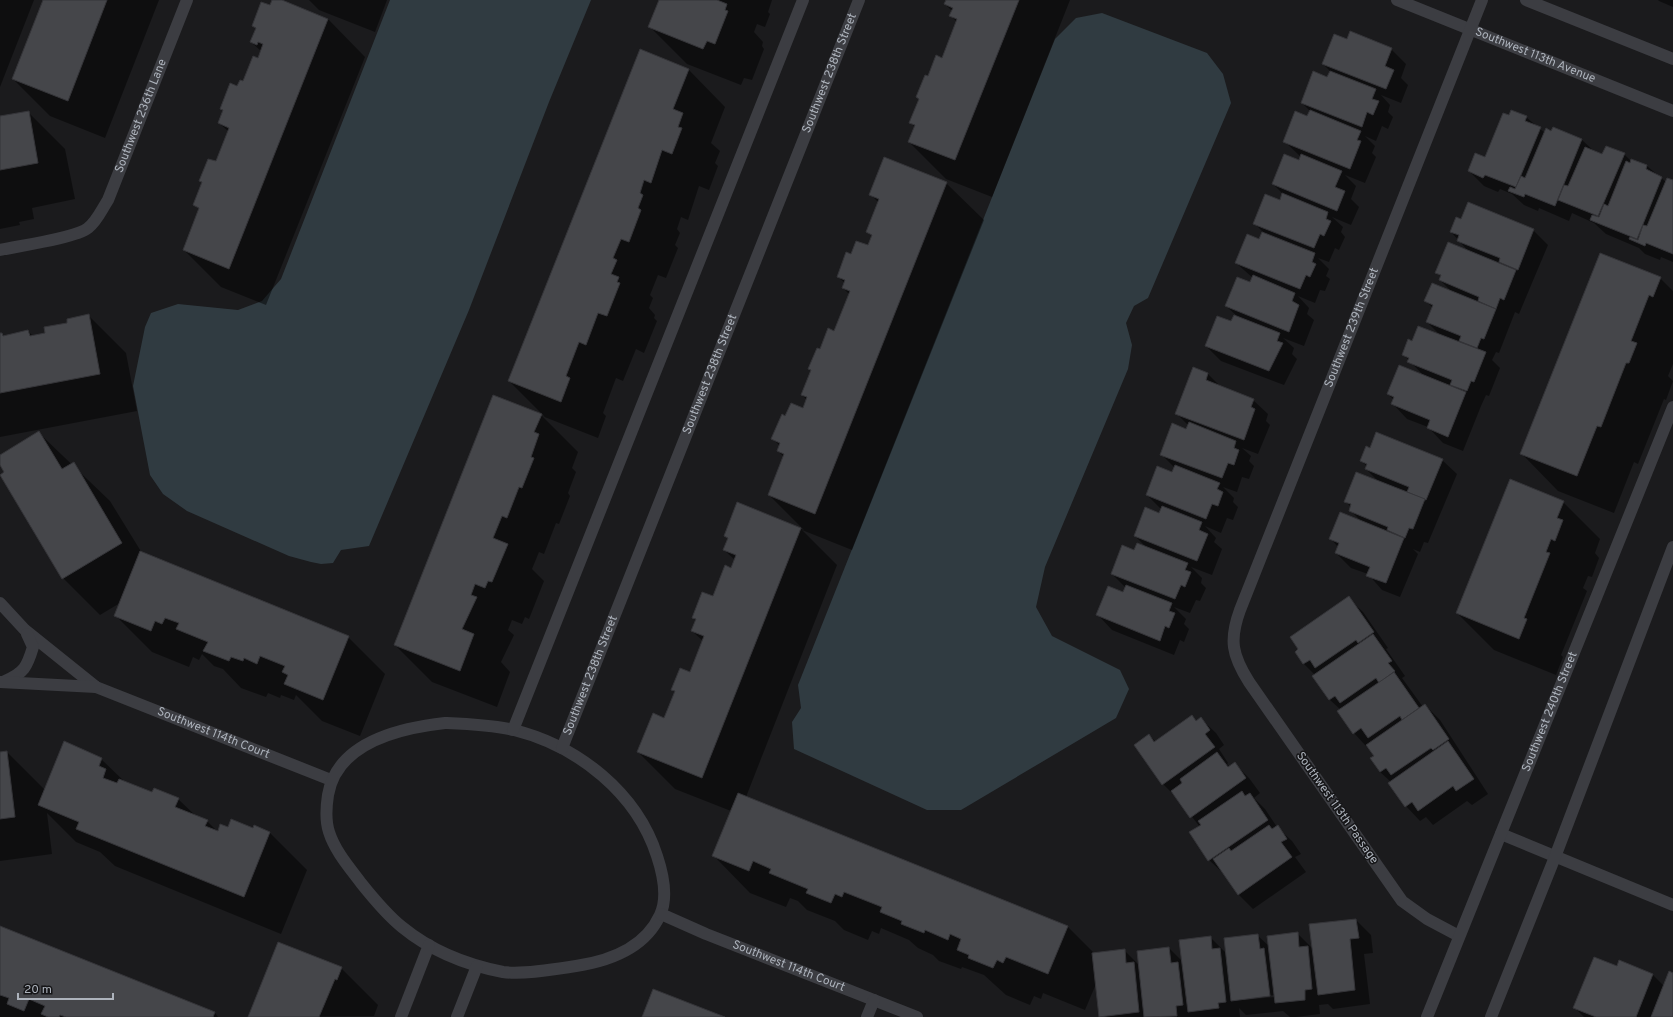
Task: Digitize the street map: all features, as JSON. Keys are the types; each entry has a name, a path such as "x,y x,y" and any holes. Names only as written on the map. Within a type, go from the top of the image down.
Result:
{"street":[{"name":"Southwest 236th Lane","path":"0,250 62,238 88,229 108,200 187,0"},
{"path":"513,730 803,0"},
{"name":"Southwest 238th Street","path":"562,748 859,0"},
{"name":"Southwest 113th Avenue","path":"1397,0 1673,111"},
{"name":"Southwest 239th Street","path":"1235,658 1233,636 1240,610 1482,0"},
{"path":"1526,0 1673,59"},
{"name":"Southwest 240th Street","path":"1427,1017 1673,407"},
{"path":"1491,1017 1556,857 1673,547"},
{"name":"Southwest 114th Court","path":"0,603 25,630 96,687 331,780"},
{"path":"2,682 19,675 27,665 33,647 25,630"},
{"name":"Southwest 113th Passage","path":"1235,658 1249,682 1402,901 1427,919 1459,936"},
{"name":"Southwest 114th Court","path":"2,682 96,687"},
{"path":"445,723 468,724 513,730 562,748 579,758 603,776 631,806 654,846 662,871 664,895 661,914 651,931 633,946 613,957 594,963 547,970 506,972 477,966 429,945 401,926 370,894 337,849 329,834 326,821 326,806 331,780 344,761 360,748 386,736 421,726 445,723"},
{"path":"1501,834 1673,906"},
{"name":"Southwest 114th Court","path":"661,914 917,1017"},
{"path":"401,1017 429,945"},
{"path":"457,1017 477,966"},
{"path":"867,1017 874,1000"}],"shaded area":[{"path":"390,0 591,0 549,102 469,310 369,546 341,550 333,563 321,564 289,556 187,511 163,494 150,475 133,386 145,327 151,313 178,304 238,310 262,301 281,279"},
{"path":"1102,13 1207,53 1223,74 1231,103 1148,298 1134,306 1126,323 1132,345 1128,369 1045,567 1036,607 1052,636 1120,670 1129,689 1116,718 961,810 927,810 794,749 792,722 801,708 798,685 1055,39 1076,18"}],"building":[{"path":"43,0 107,0 68,101 12,79"},
{"path":"272,0 282,0 328,19 229,269 183,250 199,208 193,205 202,182 199,181 208,159 216,161 229,128 218,123 223,110 220,109 230,83 237,86 240,80 243,81 253,56 258,58 263,44 258,42 257,45 250,42 256,28 252,26 261,2 270,5"},
{"path":"659,0 717,0 727,4 725,10 728,11 715,44 707,41 703,49 648,27"},
{"path":"946,0 1019,0 955,160 908,142 915,125 909,123 919,99 916,97 925,75 928,76 936,55 942,58 957,19 949,16 953,8 944,4"},
{"path":"1350,31 1392,48 1385,66 1394,70 1386,89 1322,64 1334,34 1347,39"},
{"path":"640,49 689,69 673,109 683,113 678,127 682,128 672,154 662,150 651,183 644,180 640,193 643,195 638,208 641,210 629,242 621,239 613,258 617,260 611,274 619,277 617,282 620,283 607,316 598,313 586,345 579,342 566,376 570,378 561,402 508,381"},
{"path":"1313,71 1327,77 1330,71 1376,89 1372,99 1379,101 1373,115 1367,112 1362,127 1301,103"},
{"path":"1310,110 1361,131 1357,140 1361,141 1350,169 1283,142 1295,111 1307,116"},
{"path":"1511,110 1527,116 1525,121 1541,127 1516,187 1485,175 1483,178 1468,171 1475,153 1485,157 1503,113 1509,115"},
{"path":"29,111 38,163 0,170 0,116"},
{"path":"1553,127 1582,139 1555,206 1525,194 1524,197 1508,191 1510,187 1515,189 1521,176 1525,178 1546,128 1551,131"},
{"path":"1606,146 1625,153 1598,216 1558,200 1564,185 1568,186 1585,147 1602,154"},
{"path":"1284,154 1299,160 1301,154 1342,171 1335,187 1345,191 1337,211 1272,184"},
{"path":"884,157 947,182 815,514 768,495 784,454 777,451 780,443 771,439 782,414 785,416 791,403 803,408 807,397 801,395 811,370 808,369 817,348 820,349 828,328 834,331 850,291 842,288 845,280 837,277 846,252 851,254 856,241 868,245 872,235 866,232 879,199 869,195"},
{"path":"1631,159 1647,165 1646,169 1662,177 1637,239 1590,220 1592,215 1599,217 1604,204 1608,206 1626,161 1630,163"},
{"path":"1667,178 1673,180 1673,254 1646,243 1645,246 1629,239 1630,237 1638,240 1643,225 1647,226"},
{"path":"1282,193 1328,212 1326,219 1331,221 1324,236 1320,234 1314,248 1253,224 1265,194 1280,200"},
{"path":"1468,202 1534,229 1518,270 1499,262 1500,258 1457,241 1459,235 1450,232 1456,217 1461,219"},
{"path":"1262,232 1315,253 1312,262 1316,264 1310,277 1306,275 1300,289 1235,263 1247,234 1259,239"},
{"path":"1448,242 1516,270 1504,300 1500,298 1496,309 1478,301 1479,297 1439,280 1441,275 1435,273"},
{"path":"1600,253 1661,277 1653,297 1649,295 1631,341 1637,343 1629,363 1626,363 1601,427 1597,426 1577,476 1520,454"},
{"path":"1253,275 1295,293 1292,301 1299,305 1289,332 1225,306 1237,277 1250,282"},
{"path":"1432,283 1496,309 1484,339 1481,338 1477,348 1459,341 1461,336 1426,322 1433,305 1424,301"},
{"path":"89,314 100,374 0,393 0,333 2,333 3,336 28,330 30,336 45,333 44,327 67,323 67,319"},
{"path":"1234,315 1280,333 1277,341 1283,343 1269,371 1205,346 1217,316 1231,321"},
{"path":"1418,326 1486,352 1474,382 1471,381 1467,391 1450,385 1452,380 1407,362 1409,358 1402,355 1408,339 1412,341"},
{"path":"1399,365 1466,392 1448,437 1427,428 1430,420 1391,404 1394,397 1387,394"},
{"path":"1193,367 1208,373 1206,380 1254,399 1251,407 1255,409 1244,440 1175,414"},
{"path":"493,395 542,414 534,432 539,434 531,457 534,458 522,488 519,487 507,518 502,516 493,538 508,544 492,582 488,581 485,588 475,584 471,595 477,597 462,629 474,634 460,671 394,645"},
{"path":"1189,422 1236,441 1234,448 1239,450 1234,465 1228,463 1222,478 1160,455 1172,423 1186,429"},
{"path":"39,431 62,469 74,462 122,543 62,579 0,475 4,472 0,465 0,455"},
{"path":"1376,432 1443,459 1426,500 1407,492 1409,487 1365,469 1367,464 1360,461 1366,446 1370,448"},
{"path":"1175,465 1220,483 1217,489 1223,492 1218,506 1212,504 1206,519 1146,495 1157,466 1172,472"},
{"path":"1356,472 1425,499 1413,529 1409,528 1405,538 1387,530 1388,527 1349,511 1351,504 1344,502"},
{"path":"1510,479 1564,501 1557,518 1563,520 1555,541 1551,539 1546,552 1550,553 1524,618 1527,619 1519,639 1456,613"},
{"path":"737,502 801,528 702,778 637,752 653,713 664,718 675,691 671,690 680,668 690,672 704,636 691,631 696,619 692,618 702,592 713,596 725,565 731,568 736,555 723,550 728,538 724,536"},
{"path":"1162,506 1202,522 1199,530 1208,534 1197,561 1134,536 1145,507 1159,513"},
{"path":"1340,512 1404,538 1386,583 1366,576 1370,567 1335,553 1339,543 1329,539"},
{"path":"1137,543 1188,563 1185,570 1191,572 1185,587 1181,585 1175,599 1111,574 1122,545 1134,550"},
{"path":"140,551 349,636 323,700 284,684 288,675 282,672 285,666 260,656 257,664 244,658 243,661 231,657 229,661 203,651 208,642 176,629 179,623 165,618 162,624 155,621 151,631 114,616"},
{"path":"1126,585 1172,603 1169,611 1175,613 1169,628 1165,626 1160,641 1096,615 1108,586 1123,592"},
{"path":"1349,596 1374,632 1358,643 1356,640 1315,668 1310,660 1303,664 1295,652 1298,649 1290,637"},
{"path":"1373,634 1392,661 1388,663 1395,671 1379,683 1376,678 1340,703 1335,696 1329,700 1312,676"},
{"path":"1394,672 1419,708 1402,720 1400,716 1368,738 1361,728 1353,734 1337,711"},
{"path":"1425,704 1449,739 1433,750 1431,748 1391,775 1386,768 1380,772 1370,758 1374,756 1366,745"},
{"path":"1192,715 1196,721 1201,717 1210,730 1205,734 1215,747 1162,785 1134,745 1149,734 1154,742"},
{"path":"64,741 102,758 99,766 106,769 103,778 117,783 119,779 152,792 154,788 179,798 175,807 208,820 205,826 218,831 220,824 228,827 231,819 253,828 254,825 270,832 244,897 76,829 79,822 38,805"},
{"path":"1448,741 1474,779 1456,791 1453,786 1418,811 1412,802 1405,807 1388,783"},
{"path":"7,751 15,817 0,819 0,752"},
{"path":"1217,752 1228,767 1235,762 1246,778 1190,818 1171,791 1182,783 1180,779"},
{"path":"1242,791 1245,796 1250,793 1268,820 1208,861 1189,832 1201,825 1198,821"},
{"path":"738,793 1068,926 1048,974 1006,957 1003,963 997,960 993,968 968,958 969,955 957,950 961,939 950,934 948,940 925,930 924,933 901,924 902,921 880,912 882,907 844,892 842,897 835,894 831,903 806,893 808,889 769,873 771,869 753,861 749,871 712,856"},
{"path":"1269,825 1272,829 1278,825 1287,839 1281,842 1292,857 1238,895 1213,859 1229,848 1231,851"},
{"path":"1356,919 1359,938 1350,939 1355,990 1318,995 1309,924"},
{"path":"0,926 215,1012 213,1017 66,1017 60,1015 59,1017 48,1017 41,1014 45,1006 29,999 24,1011 7,1004 9,998 0,995"},
{"path":"1298,932 1299,947 1308,946 1312,989 1305,990 1305,1000 1275,1003 1267,936"},
{"path":"1258,934 1260,949 1264,948 1270,996 1231,1001 1224,938"},
{"path":"1211,936 1212,949 1220,948 1226,1002 1218,1003 1219,1008 1188,1012 1179,940"},
{"path":"278,942 342,967 337,980 335,979 319,1017 248,1017"},
{"path":"1169,947 1171,963 1178,962 1183,1005 1176,1006 1177,1016 1144,1017 1137,951"},
{"path":"1125,949 1126,963 1134,962 1139,1012 1099,1017 1092,953"},
{"path":"1594,957 1617,966 1619,960 1653,974 1636,1017 1596,1017 1573,1008"},
{"path":"1669,971 1673,973 1673,1017 1651,1017"},
{"path":"653,989 725,1017 642,1017"}]}
